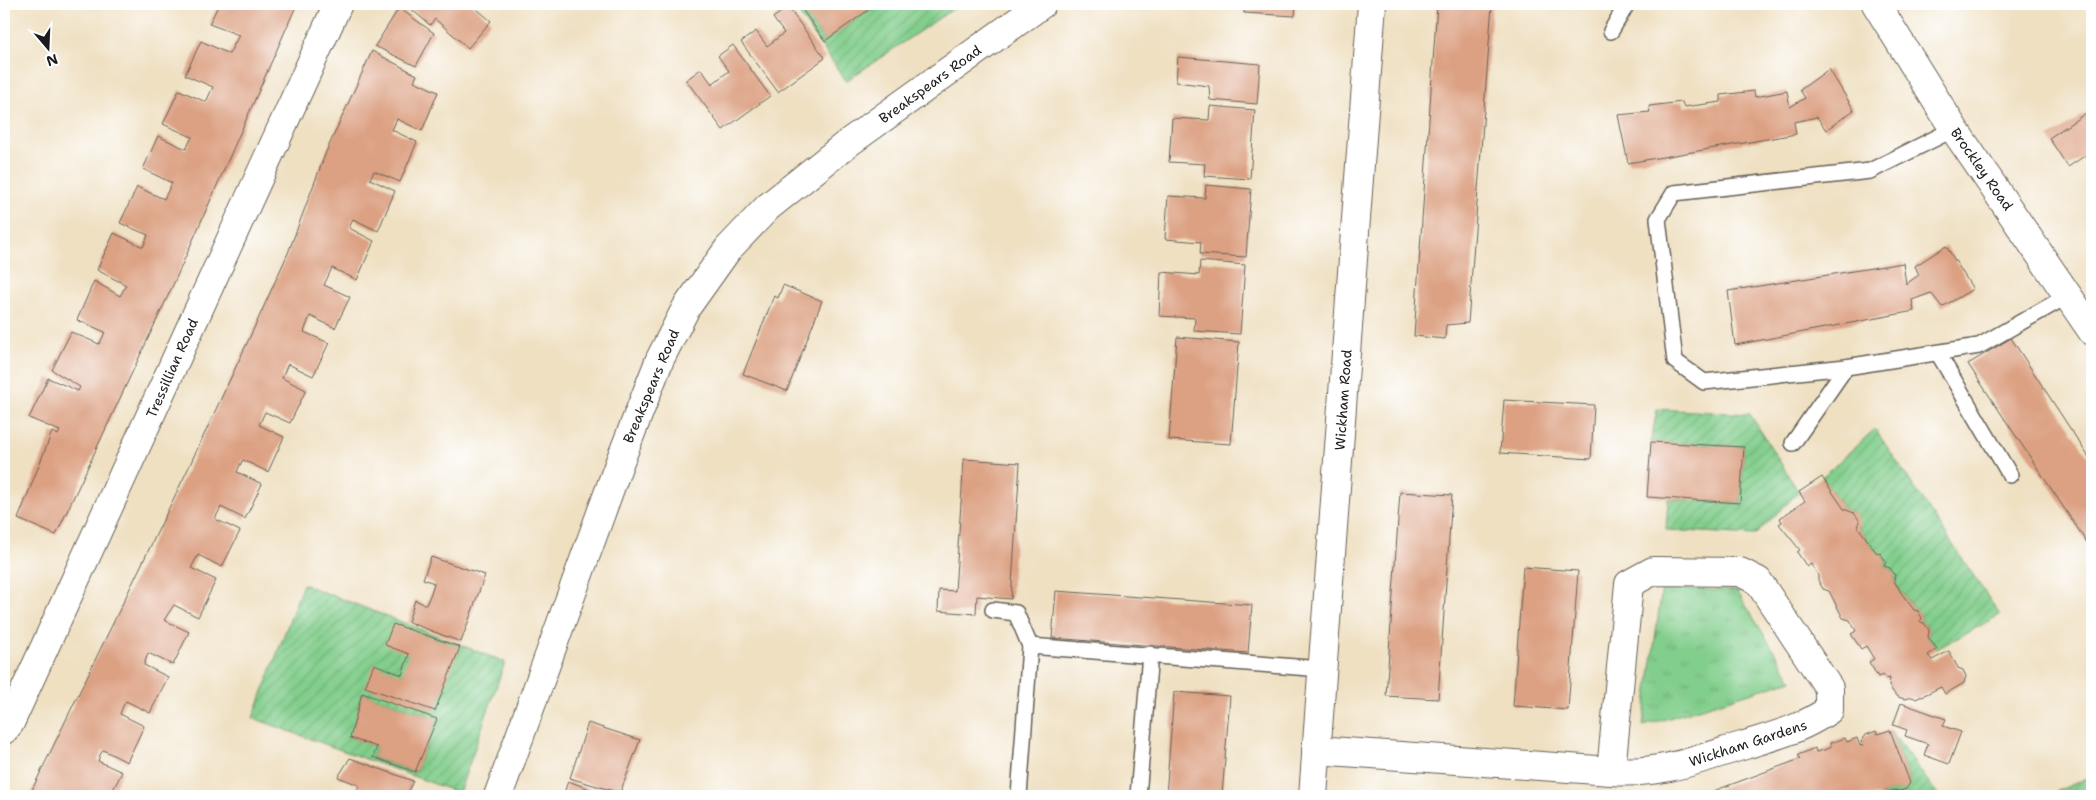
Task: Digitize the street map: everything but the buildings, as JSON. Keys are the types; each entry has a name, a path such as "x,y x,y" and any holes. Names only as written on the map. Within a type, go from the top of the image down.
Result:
{"street":[{"name":"Tressillian Road","path":"4,730 10,723 338,4"},
{"name":"Breakspears Road","path":"498,796 620,460 660,359 686,308 728,249 768,207 848,144 1042,4"},
{"name":"Wickham Road","path":"1313,796 1372,4"},
{"name":"Brockley Road","path":"1876,4 1954,129 2092,331"},
{"name":"Wickham Gardens","path":"1316,750 1636,773 1670,769 1808,725 1829,710 1829,688 1758,581 1740,572 1653,571 1630,584 1611,771"}],"lane":[{"path":"1611,31 1627,4"},
{"path":"1954,129 1870,171 1674,193 1658,219 1675,361 1704,382 1846,367 1938,353 1979,346 2069,295"},
{"path":"1938,353 2010,475"},
{"path":"1793,443 1846,367"},
{"path":"993,610 1016,614 1030,646 1019,796"},
{"path":"1030,646 1322,669"},
{"path":"1138,796 1150,654"}],"green space":[{"path":"792,4 798,4 825,41 877,4 960,4 846,81"},
{"path":"1657,409 1750,414 1799,492 1755,535 1666,530 1668,499 1740,503 1744,447 1651,442"},
{"path":"1875,429 2000,615 1937,649 1928,637 1929,630 1925,623 1920,622 1922,618 1914,610 1894,581 1895,575 1890,568 1884,566 1886,561 1881,554 1876,552 1858,527 1859,521 1854,513 1844,509 1822,477"},
{"path":"303,584 505,662 459,793 253,718","holes":["362,693 437,719 415,772 373,758 377,747 351,738"]},
{"path":"1662,588 1737,591 1792,680 1643,726"},
{"path":"1890,730 1939,796 1879,796 1894,790 1903,790 1910,783"},
{"path":"2092,776 2092,796 2046,796"}]}
